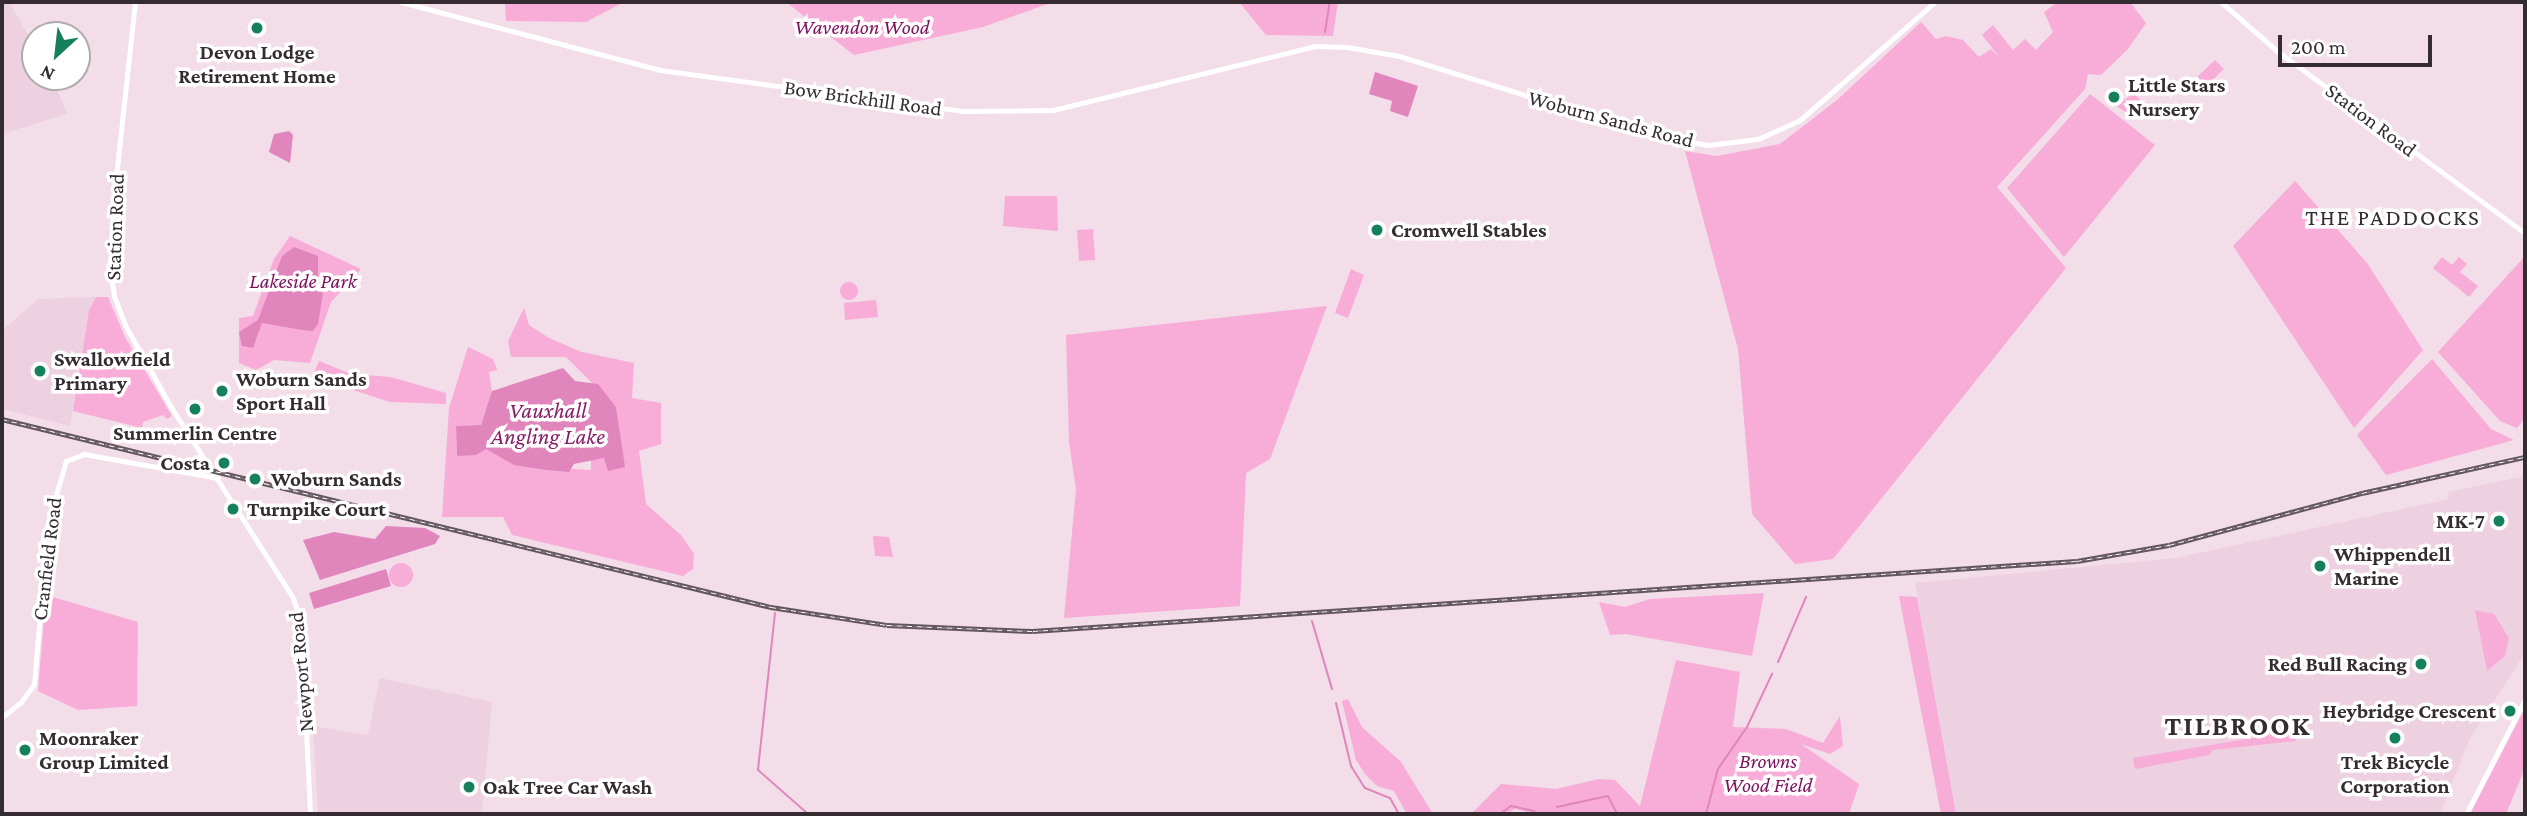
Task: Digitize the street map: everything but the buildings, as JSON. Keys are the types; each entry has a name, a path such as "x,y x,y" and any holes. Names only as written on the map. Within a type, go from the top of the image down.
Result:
{"street":[{"name":"Station Road","path":"135,2 114,196 110,270 114,296 154,377 213,470"},
{"name":"Bow Brickhill Road","path":"401,2 660,71 962,111 1053,110 1272,55 1329,46"},
{"name":"Woburn Sands Road","path":"1329,46 1399,56 1661,137 1708,145 1735,144 1780,130 1808,114 1936,2"},
{"name":"Station Road","path":"2221,2 2277,51 2525,233"},
{"name":"Cranfield Road","path":"2,717 21,702 34,684 48,522 66,461 84,454 218,478"},
{"name":"Newport Road","path":"213,470 293,598 301,623 310,814"},
{"path":"2466,814 2525,699"}],"shaded area":[{"path":"2,2 9,2 21,23 21,91 58,91 67,114 2,134"},
{"name":"Swallowfield Primary","path":"96,297 89,310 70,426 2,409 2,331 38,299"},
{"name":"TILBROOK","path":"2525,476 2525,653 2469,740 2440,814 1956,814 1915,583 2176,558 2449,499 2448,492"},
{"path":"380,678 492,702 482,814 318,814 313,726 368,735"}],"green space":[{"path":"505,2 624,2 586,22 506,21"},
{"name":"Wavendon Wood","path":"786,2 1053,2 983,27 854,55"},
{"path":"1239,2 1338,2 1333,36 1266,35"},
{"path":"2058,2 2130,2 2146,23 2128,49 2101,75 2088,74 2085,89 1997,187 2066,268 1833,559 1795,564 1752,514 1738,349 1685,151 1717,156 1780,144 1837,100 1921,22 1936,39 1946,36 1963,40 1979,57 1991,49 2000,58 1982,35 1993,25 2013,50 2025,39 2036,50 2053,32 2044,12"},
{"path":"2215,60 2224,69 2206,86 2197,77"},
{"path":"2134,93 2147,108 2137,119 2116,106"},
{"path":"2090,94 2155,145 2064,257 2007,188"},
{"path":"2295,181 2367,263 2423,350 2354,428 2233,246"},
{"path":"1005,196 1057,196 1058,231 1003,226"},
{"path":"1093,229 1095,260 1079,261 1077,230"},
{"name":"Lakeside Park","path":"290,236 361,269 331,302 310,363 274,360 256,370 239,363 239,318 253,316 274,259"},
{"path":"2525,256 2525,418 2517,428 2500,421 2438,352"},
{"path":"2442,257 2452,265 2459,257 2467,264 2460,272 2478,286 2469,297 2433,268"},
{"path":"1351,269 1364,275 1348,318 1335,313"},
{"path":"849,282 857,287 858,291 853,299 849,300 841,295 840,291 845,283"},
{"path":"96,297 108,297 125,337 172,416 167,419 163,415 143,422 142,428 73,411 89,310"},
{"path":"876,300 878,317 845,320 844,303"},
{"path":"1327,306 1270,459 1246,473 1240,606 1064,618 1076,489 1069,442 1066,335"},
{"path":"524,308 529,325 549,338 582,352 634,363 632,398 661,403 661,444 639,451 646,504 681,535 694,554 693,569 683,576 512,535 503,517 442,517 449,408 468,347 493,359 497,370 489,372 492,391 481,425 456,426 457,456 486,448 514,465 591,470 591,460 604,458 619,430 616,407 566,357 511,357 508,341"},
{"path":"2432,359 2491,429 2514,440 2386,475 2357,435"},
{"path":"319,361 351,374 391,377 446,393 446,404 390,402 325,381 313,375"},
{"path":"873,536 889,537 893,557 875,556"},
{"path":"401,563 412,570 413,575 406,586 401,587 390,580 389,575 396,564"},
{"path":"1764,593 1752,656 1626,634 1610,635 1599,602 1625,607 1650,599"},
{"path":"46,595 138,622 137,706 78,710 38,691"},
{"path":"1899,596 1917,597 1956,814 1941,814"},
{"path":"2475,610 2494,614 2509,638 2505,656 2487,671"},
{"name":"Browns Wood Field","path":"1676,660 1740,672 1733,727 1786,729 1823,743 1840,716 1843,746 1830,754 1801,744 1859,784 1849,814 1535,814 1515,809 1505,814 1471,814 1501,784 1556,789 1599,779 1615,780 1640,806"},
{"path":"1348,699 1362,727 1401,762 1433,814 1407,814 1394,791 1377,786 1365,774 1356,760 1342,701"},
{"path":"2525,708 2525,768 2506,814 2470,814"},
{"path":"2294,731 2296,741 2213,750 2210,755 2135,769 2133,758"}],"water":[{"path":"1375,72 1418,86 1408,117 1390,111 1392,101 1369,94"},
{"path":"289,131 293,135 290,163 269,152 274,134"},
{"path":"294,247 318,256 318,287 323,294 318,324 313,331 262,323 253,348 242,346 239,332 258,320 282,256"},
{"name":"Vauxhall Angling Lake","path":"563,368 575,381 598,384 616,407 625,467 608,471 604,458 574,464 569,472 546,470 514,465 486,449 476,455 457,456 456,426 481,425 492,391"},
{"path":"386,526 425,528 440,536 435,544 320,580 303,540 334,532 375,539"},
{"path":"386,569 391,586 314,609 309,593"}],"waterway":[{"path":"1325,32 1330,2"},
{"path":"1778,662 1806,597"},
{"path":"775,613 758,770 808,814"},
{"path":"1312,621 1332,689"},
{"path":"1706,814 1718,769 1747,727 1772,674"},
{"path":"1336,703 1351,766 1365,788 1390,798 1399,814"},
{"path":"1557,807 1608,796 1617,814"},
{"path":"1500,814 1511,806 1534,811"}],"railway":[{"path":"2,419 771,607 887,625 1033,631 2077,561 2169,545 2362,493 2525,457"}],"place":[{"name":"Devon Lodge Retirement Home","path":"257,28"},
{"name":"Little Stars Nursery","path":"2114,97"},
{"name":"Cromwell Stables","path":"1377,230"},
{"name":"Swallowfield Primary","path":"40,371"},
{"name":"Woburn Sands Sport Hall","path":"222,391"},
{"name":"Summerlin Centre","path":"195,409"},
{"name":"Costa","path":"224,463"},
{"name":"Woburn Sands","path":"255,479"},
{"name":"Turnpike Court","path":"233,509"},
{"name":"MK-7","path":"2499,521"},
{"name":"Whippendell Marine","path":"2320,566"},
{"name":"Red Bull Racing","path":"2421,664"},
{"name":"Heybridge Crescent","path":"2510,711"},
{"name":"Trek Bicycle Corporation","path":"2395,738"},
{"name":"Moonraker Group Limited","path":"25,750"},
{"name":"Oak Tree Car Wash","path":"469,787"}],"district":[{"name":"THE PADDOCKS","path":"2393,217"},
{"name":"TILBROOK","path":"2238,726"}]}
